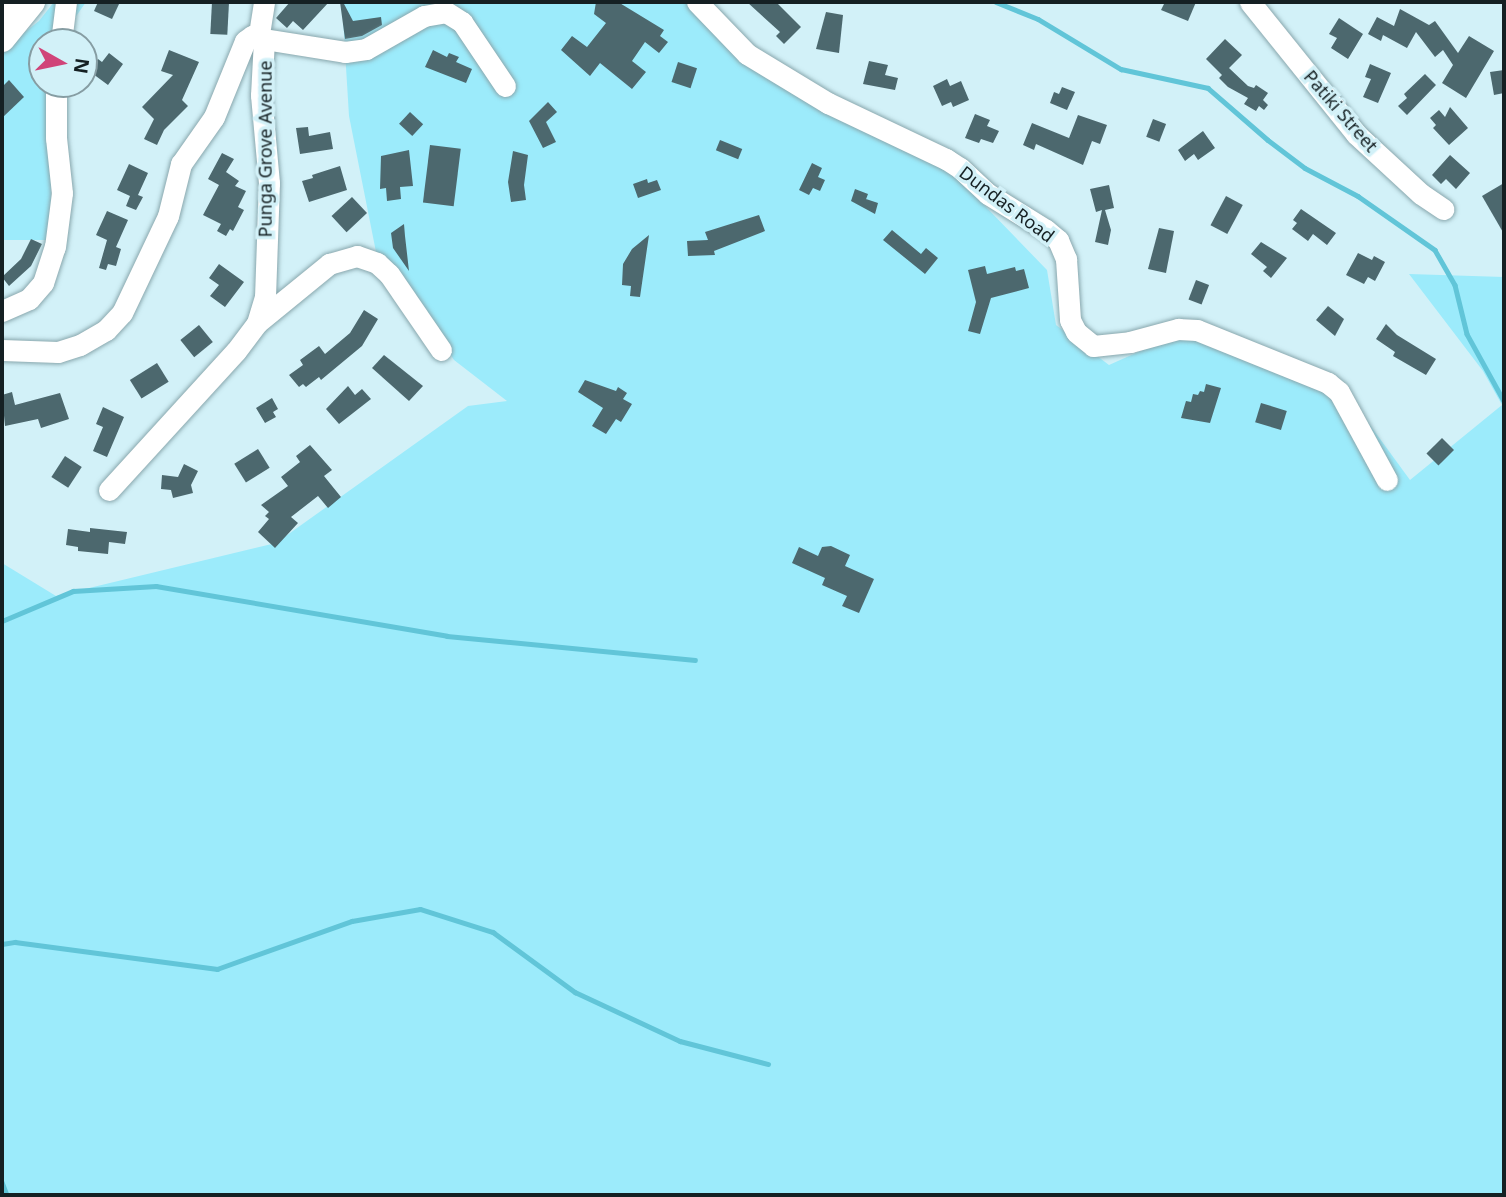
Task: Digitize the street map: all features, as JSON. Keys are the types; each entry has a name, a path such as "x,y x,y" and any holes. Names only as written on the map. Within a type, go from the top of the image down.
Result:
{"main road":[{"path":"2,39 32,2"}],"street":[{"path":"63,28 66,2"},
{"path":"264,2 262,37 345,52 366,49 424,16 446,12 462,22 505,86"},
{"name":"Dundas Road","path":"696,2 747,54 828,103 953,164 989,194 1058,240 1066,258 1070,320 1076,332 1093,346 1130,342 1178,329 1197,330 1328,383 1339,392 1387,480"},
{"name":"Patiki Street","path":"1251,2 1356,134 1421,194 1443,209"},
{"name":"Punga Grove Avenue","path":"2,350 58,352 80,345 106,330 122,313 164,225 181,164 214,117 245,41 262,37 261,95 269,183 265,298 257,323 236,351 109,490"},
{"path":"2,311 29,299 43,283 55,247 62,192 56,138 56,98"},
{"path":"257,323 329,264 357,256 377,263 388,274 441,350"}],"shaded area":[{"path":"54,2 86,2 68,28 30,28"},
{"path":"342,2 686,2 773,76 953,173 1047,270 1056,325 1109,365 1194,327 1337,380 1410,480 1502,405 1483,371 1409,274 1504,277 1504,1195 2,1195 2,563 56,596 276,543 468,406 507,401 454,360 394,270 377,257 349,116"},
{"path":"28,30 28,98 50,98 51,240 2,240 2,50"}],"building":[{"path":"98,2 120,2 112,19 94,11"},
{"path":"212,2 229,3 227,35 210,34"},
{"path":"290,2 329,2 303,30 293,21 287,28 276,18"},
{"path":"340,2 343,2 353,21 381,17 382,25 362,36 345,39"},
{"path":"596,2 618,2 664,30 660,36 668,42 659,53 645,42 632,61 646,72 632,89 600,63 590,76 561,50 572,36 587,47 606,23 594,14"},
{"path":"747,2 776,2 801,27 784,44 776,36 780,32"},
{"path":"1165,2 1196,2 1188,21 1161,10"},
{"path":"1400,9 1429,25 1435,21 1458,53 1469,36 1494,51 1466,98 1442,83 1453,65 1443,50 1435,57 1416,32 1407,48 1383,35 1381,41 1368,34 1377,17 1394,26"},
{"path":"826,12 843,15 839,53 816,49"},
{"path":"1339,18 1363,34 1348,59 1331,48 1337,38 1329,34"},
{"path":"1225,39 1242,55 1229,68 1248,86 1254,88 1256,85 1268,93 1263,100 1268,105 1264,110 1259,106 1256,111 1244,104 1248,98 1228,87 1219,78 1222,75 1206,59"},
{"path":"169,50 199,62 182,100 188,106 164,130 157,145 144,139 154,119 142,107 173,75 161,71"},
{"path":"433,50 447,57 449,53 459,57 456,62 472,69 466,83 425,67"},
{"path":"109,53 123,64 108,85 98,78 98,59 102,62"},
{"path":"869,61 888,65 885,75 898,78 895,90 863,84"},
{"path":"678,62 697,68 691,88 672,82"},
{"path":"1370,64 1391,73 1378,103 1363,97 1371,79 1365,77"},
{"path":"1504,70 1504,93 1494,95 1490,72"},
{"path":"1425,74 1436,85 1407,115 1398,106 1407,98 1404,94"},
{"path":"947,79 950,86 961,81 969,100 953,107 951,102 942,106 933,86"},
{"path":"9,80 24,97 2,118 2,87"},
{"path":"1062,87 1075,92 1067,110 1050,103 1054,92 1059,94"},
{"path":"548,102 557,112 546,122 556,142 543,148 529,121"},
{"path":"1450,107 1468,128 1449,145 1433,128 1436,125 1430,118 1439,110 1445,117"},
{"path":"410,112 423,124 412,136 399,124"},
{"path":"975,114 990,120 987,126 999,131 993,143 981,139 979,143 965,138"},
{"path":"1078,115 1107,125 1100,144 1092,141 1083,165 1036,144 1034,150 1023,145 1032,123 1069,138"},
{"path":"1153,119 1166,124 1159,142 1146,137"},
{"path":"308,127 309,136 330,132 333,149 300,154 296,128"},
{"path":"1203,131 1215,148 1198,160 1194,154 1185,161 1178,150"},
{"path":"720,140 742,149 738,159 716,150"},
{"path":"430,145 461,149 454,206 423,203"},
{"path":"409,150 413,186 400,187 401,199 387,201 386,188 380,189 381,156"},
{"path":"513,151 528,155 524,185 526,200 511,202 508,182"},
{"path":"222,153 234,159 226,172 239,181 235,186 246,191 238,207 244,210 233,231 230,229 226,236 217,231 221,224 203,215 219,185 208,179"},
{"path":"1450,155 1470,173 1456,189 1446,179 1441,184 1432,175"},
{"path":"812,163 822,168 818,177 825,180 820,191 813,188 809,195 799,190"},
{"path":"129,164 148,173 138,195 143,197 136,210 126,206 130,196 117,190"},
{"path":"340,166 347,190 309,202 302,181"},
{"path":"647,179 648,183 657,180 661,190 638,198 633,184"},
{"path":"1504,183 1504,234 1482,196"},
{"path":"1109,185 1114,208 1105,210 1111,230 1108,245 1095,242 1102,210 1096,212 1090,189"},
{"path":"855,189 868,194 866,199 878,203 875,214 851,201"},
{"path":"1226,196 1243,205 1227,234 1211,225"},
{"path":"352,197 367,213 347,232 332,216"},
{"path":"1301,209 1336,233 1327,245 1313,234 1308,241 1292,229 1297,223 1293,220"},
{"path":"107,211 128,220 116,247 121,249 116,266 108,264 106,270 99,268 107,240 96,235"},
{"path":"759,215 765,231 714,251 715,255 688,256 687,241 708,240 705,232"},
{"path":"404,224 409,271 393,248 391,233"},
{"path":"1159,228 1174,231 1166,273 1148,269"},
{"path":"892,230 921,254 926,248 938,258 925,274 883,240"},
{"path":"649,235 640,297 630,296 631,286 622,285 623,264 632,249"},
{"path":"31,239 42,244 31,266 9,286 2,277 21,259"},
{"path":"1261,242 1287,258 1271,278 1263,271 1267,267 1251,254"},
{"path":"1358,253 1372,260 1374,256 1385,262 1375,281 1368,277 1364,284 1346,275"},
{"path":"219,264 244,282 225,307 210,296 219,285 209,278"},
{"path":"985,266 987,274 1015,267 1016,271 1024,269 1029,288 991,298 980,334 968,331 976,302 968,270"},
{"path":"1196,280 1209,285 1202,305 1188,300"},
{"path":"1328,306 1344,319 1335,336 1316,320"},
{"path":"364,310 378,319 362,346 321,380 319,377 306,387 303,384 299,387 289,375 303,365 300,360 319,346 325,354 350,333"},
{"path":"1386,324 1397,335 1436,359 1426,375 1393,356 1395,352 1376,339"},
{"path":"199,325 213,342 194,357 180,340"},
{"path":"384,355 423,386 409,401 372,368"},
{"path":"157,363 169,382 142,399 130,380"},
{"path":"585,380 616,391 618,387 627,393 623,399 632,404 621,422 616,419 606,434 592,426 603,408 578,392"},
{"path":"1206,384 1221,388 1210,423 1181,418 1186,401 1191,402 1193,394 1204,392"},
{"path":"348,386 355,395 362,389 371,399 339,424 326,409"},
{"path":"12,392 15,405 60,393 69,419 41,428 38,419 5,426 2,395"},
{"path":"272,398 278,409 273,412 276,417 265,423 256,408"},
{"path":"1261,403 1287,411 1281,430 1255,422"},
{"path":"103,407 124,417 107,457 93,451 103,427 96,424"},
{"path":"1442,438 1454,450 1438,466 1426,454"},
{"path":"310,445 332,470 324,476 341,497 328,508 318,496 291,517 298,523 275,548 258,532 269,519 265,516 269,512 261,505 288,486 281,477 300,462 296,456"},
{"path":"258,449 270,468 246,482 234,464"},
{"path":"65,456 82,467 68,488 51,477"},
{"path":"184,464 198,471 191,485 193,493 173,498 171,490 161,489 162,475 178,477"},
{"path":"90,528 127,532 125,544 109,542 108,554 78,551 78,547 66,545 68,529 90,532"},
{"path":"831,546 850,555 845,566 874,579 859,613 842,606 847,596 822,585 825,578 792,563 799,547 818,556 822,547"}],"waterway":[{"path":"996,2 1038,19 1121,69 1208,88 1305,168 1358,196 1435,250 1455,285 1467,334 1504,401"},
{"path":"2,621 73,591 156,586 447,636 695,660"},
{"path":"2,944 15,942 217,969 352,921 420,909 493,932 575,992 680,1041 768,1064"},
{"path":"2,1182 7,1195"}]}
